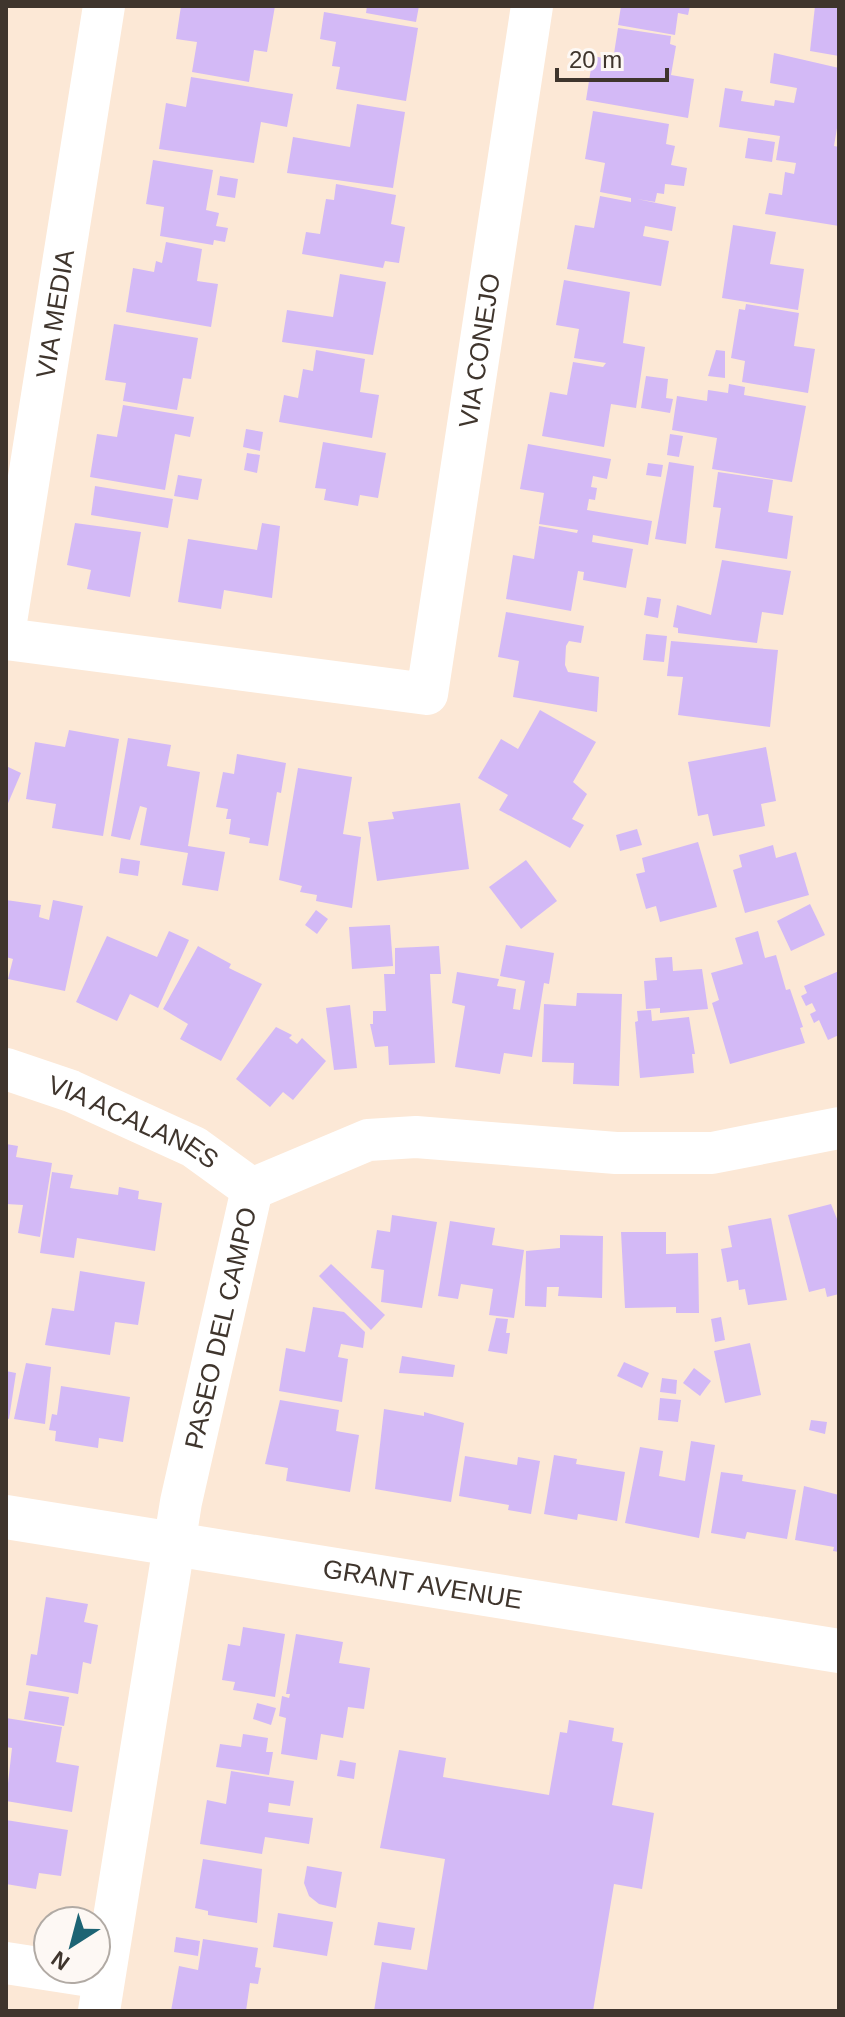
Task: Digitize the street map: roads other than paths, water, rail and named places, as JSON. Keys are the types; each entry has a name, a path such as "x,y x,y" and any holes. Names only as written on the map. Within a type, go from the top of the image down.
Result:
{"main road":[{"name":"GRANT AVENUE","path":"6,1517 839,1651"}],"street":[{"name":"VIA MEDIA","path":"6,622 104,6"},
{"name":"VIA CONEJO","path":"6,639 427,694 532,6"},
{"name":"VIA ACALANES","path":"6,1069 71,1091 194,1147 252,1189"},
{"name":"PASEO DEL CAMPO","path":"101,1994 174,1544 252,1189 368,1140 416,1137 616,1153 712,1153 839,1128"},
{"path":"6,1963 101,1994"}]}
